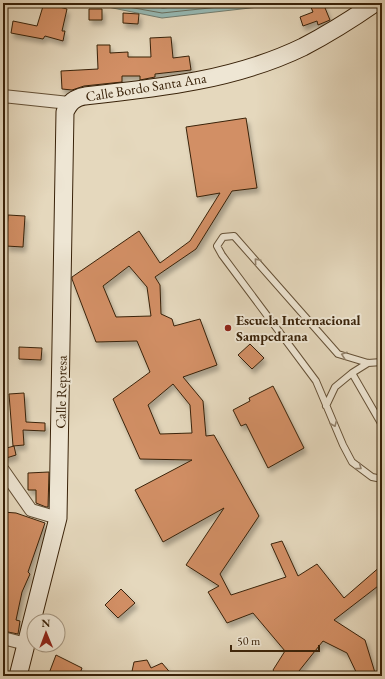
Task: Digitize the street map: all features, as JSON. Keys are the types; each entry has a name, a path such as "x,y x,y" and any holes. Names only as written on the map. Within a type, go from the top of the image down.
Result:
{"street":[{"name":"Calle Bordo Santa Ana","path":"69,103 76,98 85,96 164,87 197,81 266,62 301,48 336,30 375,3"},
{"path":"3,96 69,103"},
{"name":"Calle Represa","path":"34,613 58,518 65,112 69,103"},
{"path":"3,470 31,510 58,518"},
{"path":"3,638 26,644"},
{"name":"Calle Represa","path":"18,676 26,644"}],"lane":[{"path":"382,362 368,363 338,354 234,236 223,237 217,246 222,255 316,380 343,445 352,462 372,477 382,479"},
{"path":"326,406 335,387 352,373 368,363"},
{"path":"352,373 382,425"}],"water":[{"path":"88,3 294,3 162,18"}],"building":[{"path":"44,3 67,9 62,31 65,31 63,41 45,36 43,39 11,33 13,21 37,26"},
{"path":"315,3 323,3 330,20 318,25 317,21 303,26 300,17 313,12 310,5"},
{"path":"89,9 102,9 102,20 89,20"},
{"path":"123,13 139,14 138,24 123,23"},
{"path":"171,37 173,58 189,56 191,70 155,74 155,77 140,80 140,76 122,76 122,82 84,86 72,90 62,89 61,71 98,69 97,45 110,45 110,53 128,52 128,57 151,57 150,38"},
{"path":"246,118 257,188 232,191 196,249 155,277 160,285 161,314 172,319 174,326 200,319 217,365 183,377 203,401 206,436 214,435 259,516 220,574 231,595 286,577 271,544 282,541 298,576 317,564 344,598 382,565 382,583 334,620 365,640 376,676 358,676 347,653 323,641 299,671 303,676 277,676 273,670 285,651 253,613 227,623 208,592 219,586 186,565 224,508 163,542 135,490 192,460 140,459 113,399 150,372 137,341 96,342 72,277 139,231 160,263 190,241 220,193 197,197 186,127","holes":["129,266 147,287 151,316 116,317 103,286","173,384 190,405 192,433 160,434 148,405"]},
{"path":"8,215 25,216 23,247 6,246"},
{"path":"250,344 264,358 252,369 238,355"},
{"path":"19,347 42,348 41,360 19,359"},
{"path":"273,386 304,448 268,468 246,424 241,426 233,410 250,401 249,398"},
{"path":"24,393 26,422 45,423 45,431 23,430 24,445 13,446 9,394"},
{"path":"14,446 16,455 3,459 3,449"},
{"path":"49,472 48,507 46,507 36,503 36,490 28,490 28,473"},
{"path":"3,512 16,513 45,523 28,572 30,574 22,592 16,620 20,621 18,634 3,631 7,601 3,600"},
{"path":"121,589 135,603 118,618 105,605"},
{"path":"56,655 82,668 79,676 48,676"},
{"path":"147,660 151,668 162,663 173,676 131,676 134,662"}],"place":[{"name":"Escuela Internacional Sampedrana","path":"228,328"}]}
